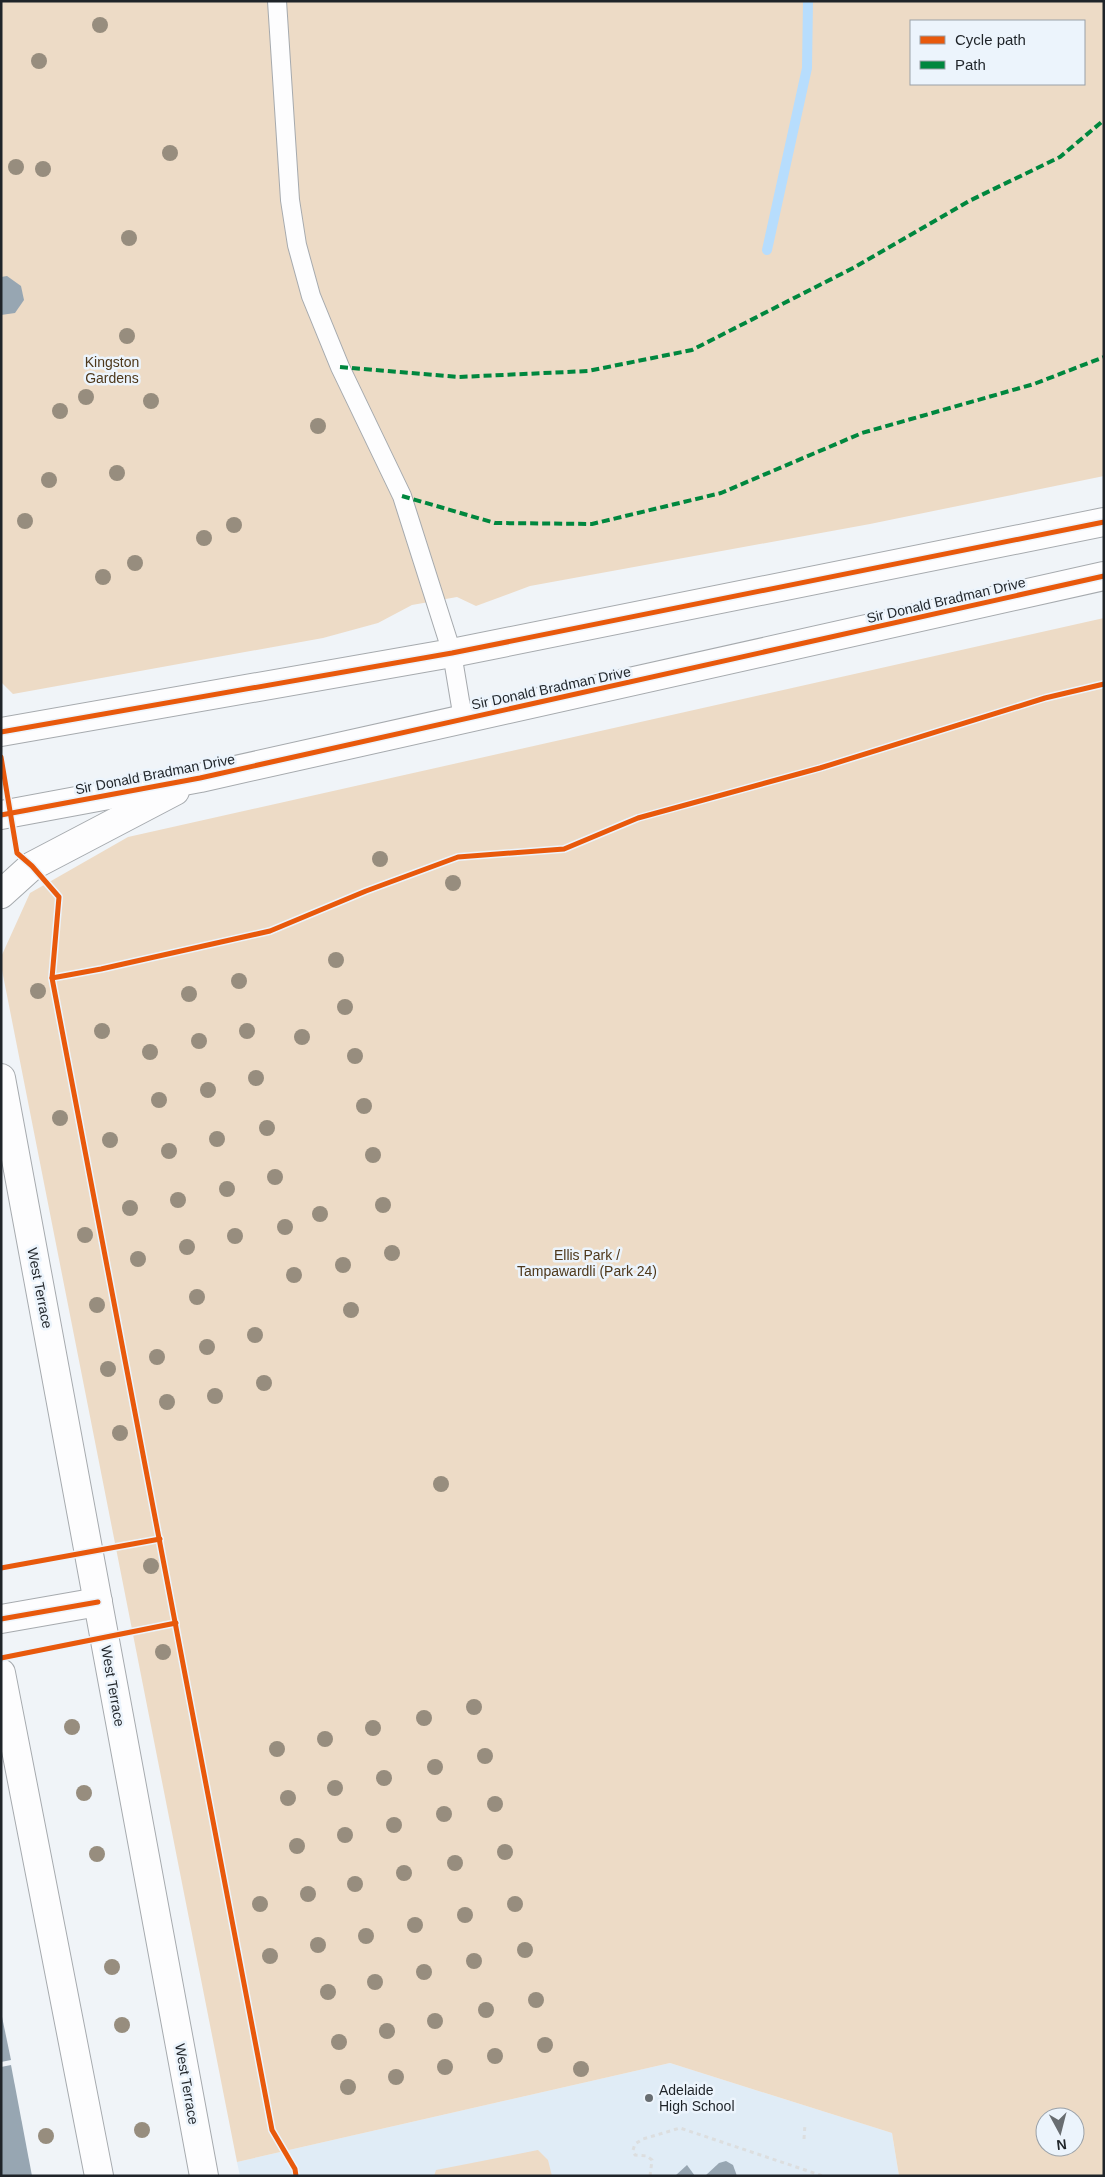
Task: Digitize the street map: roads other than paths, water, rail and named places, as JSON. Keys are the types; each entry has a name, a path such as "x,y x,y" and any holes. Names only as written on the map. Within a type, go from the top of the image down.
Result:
{"main road":[{"path":"1,732 452,653 1104,522"},
{"name":"Sir Donald Bradman Drive","path":"1,814 200,778 1104,576"},
{"path":"1,894 32,866 200,778"},
{"name":"West Terrace","path":"1,1078 204,2176"},
{"path":"1,1619 98,1602"},
{"path":"1,1673 99,2176"}],"lane":[{"path":"277,1 290,200 301,262 311,296 340,367 402,496 452,653 463,719"}],"waterway":[{"path":"767,250 807,68 808,1"}],"place":[{"name":"Adelaide High School","path":"649,2098"}],"park label":[{"name":"Kingston Gardens","path":"112,370"},
{"name":"Ellis Park / Tampawardli (Park 24)","path":"587,1264"}]}
